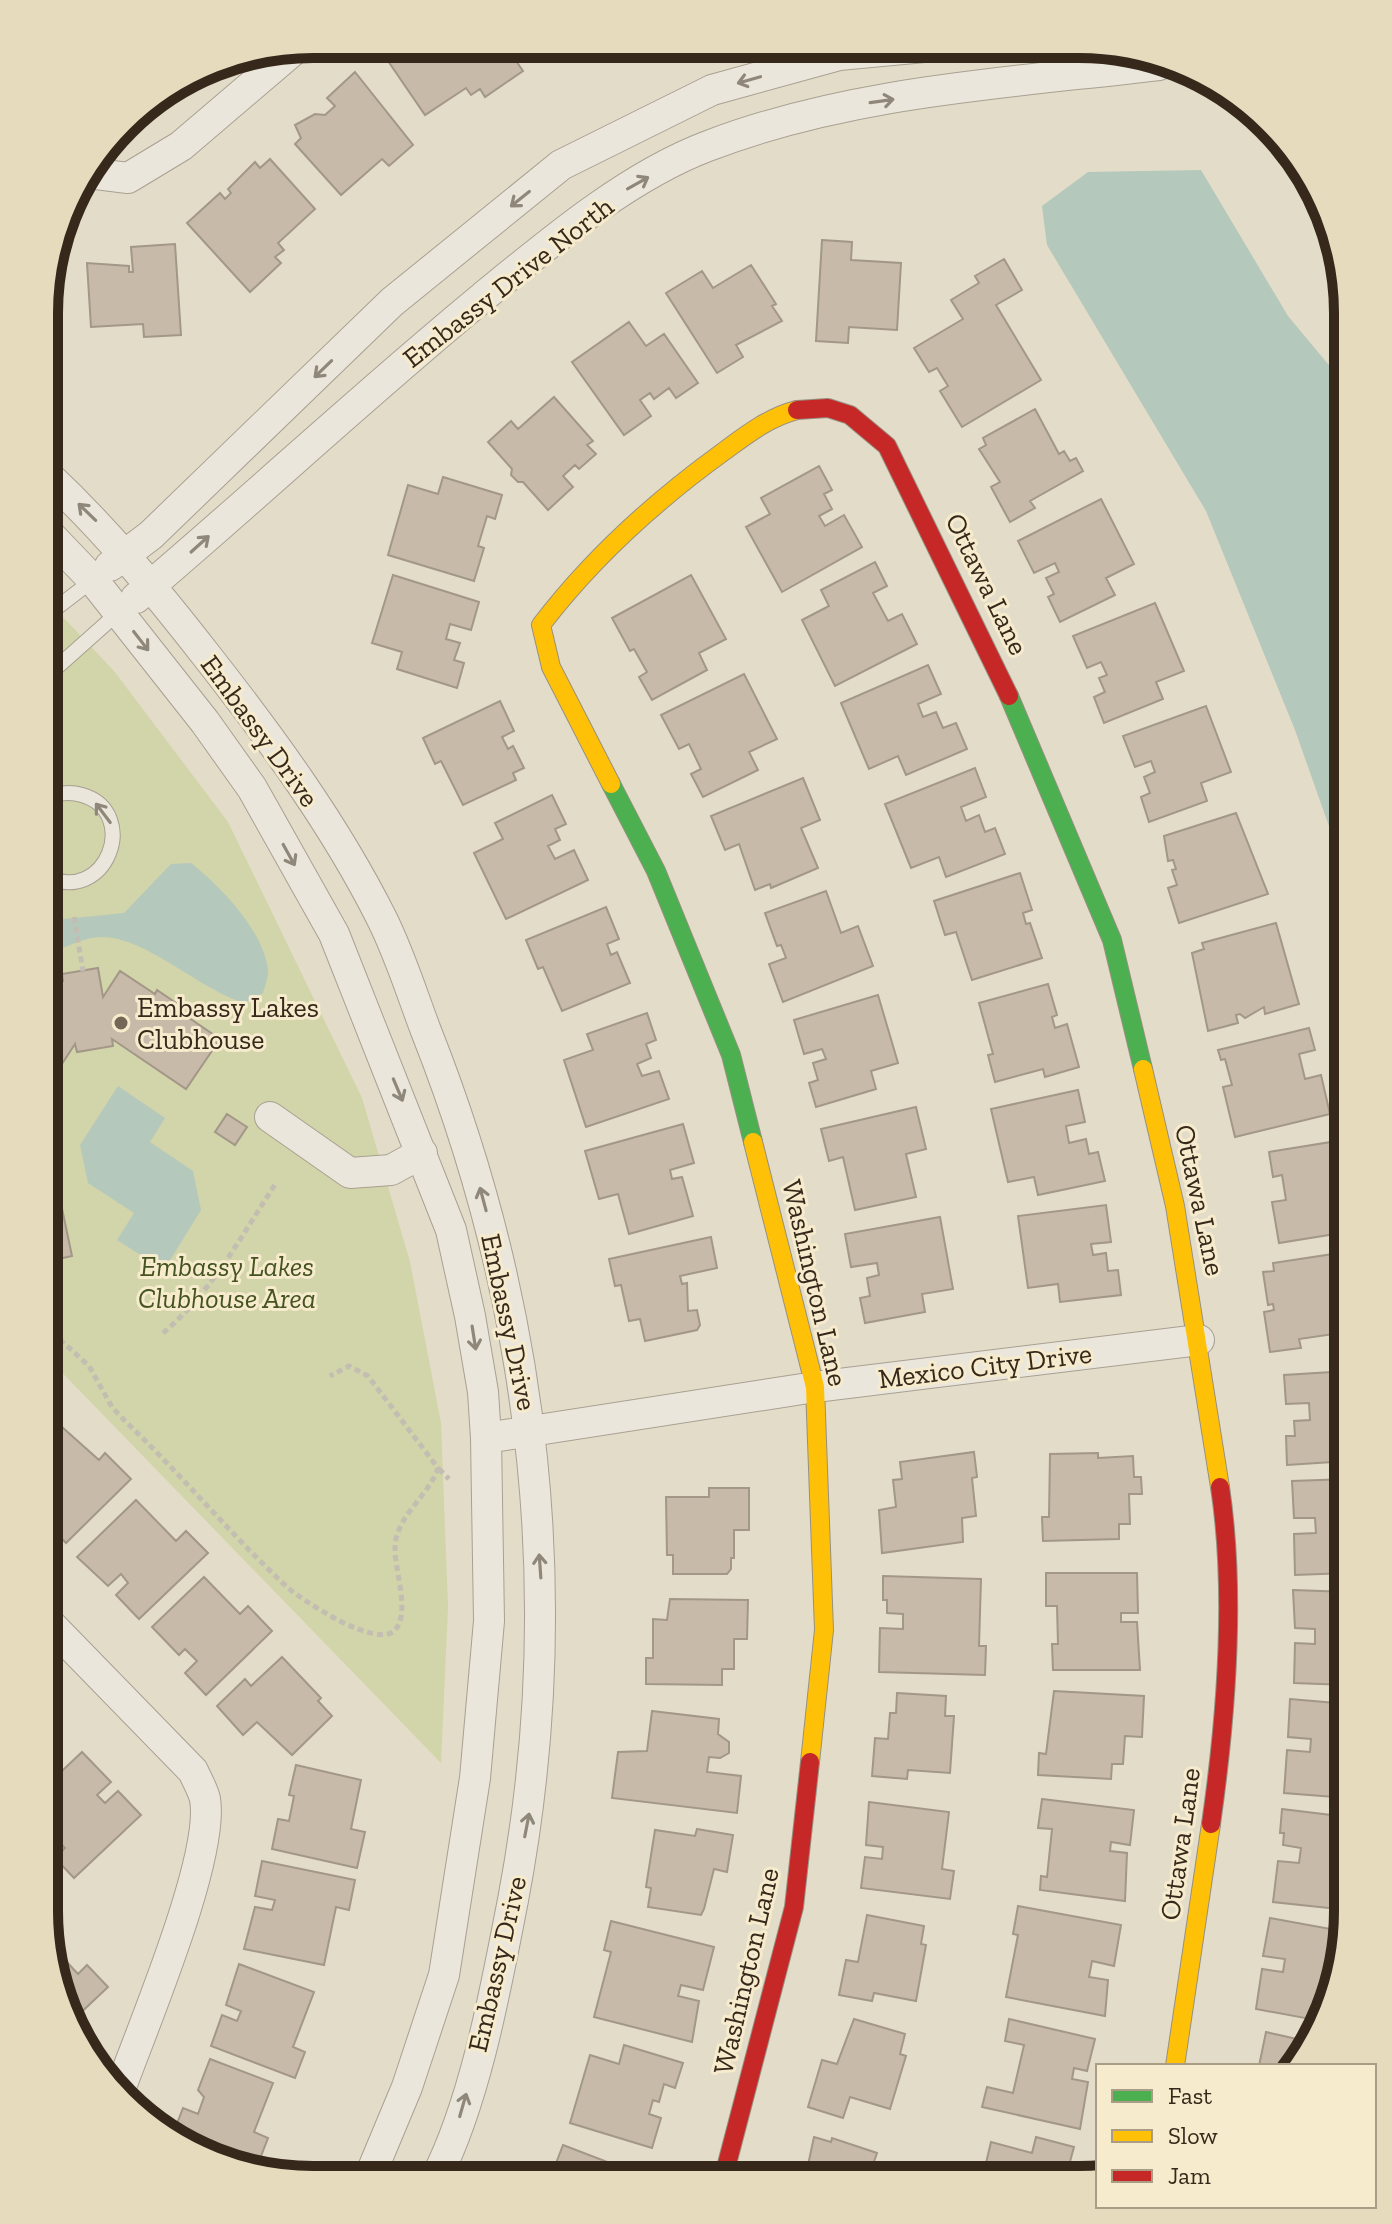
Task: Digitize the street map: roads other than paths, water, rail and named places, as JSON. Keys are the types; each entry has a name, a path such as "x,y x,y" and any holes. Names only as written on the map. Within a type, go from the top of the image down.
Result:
{"street":[{"name":"Embassy Drive North","path":"93,580 151,535 392,302 561,165 712,90 828,58"},
{"path":"99,174 128,178 181,146 282,60"},
{"name":"Embassy Drive North","path":"119,612 434,337 543,248 617,194 705,146 812,111 1145,67"},
{"name":"Washington Lane","path":"726,2166 794,1907 824,1630 815,1387 731,1055 656,871 551,667 541,625 566,590 603,550 664,493 762,425 799,409 848,411"},
{"name":"Ottawa Lane","path":"848,411 872,428 887,446 912,493 991,653 1112,940 1175,1206 1199,1340 1228,1539 1222,1747 1175,2064"},
{"name":"Embassy Drive","path":"58,486 126,553 263,728 330,829 382,920 462,1121 506,1287 531,1430 543,1616 530,1811 494,1999 449,2153 442,2166"},
{"name":"Embassy Drive","path":"58,544 119,612 252,788 334,934 451,1230 483,1392 489,1621 475,1778 447,1960 407,2087 374,2166"},
{"path":"270,1117 350,1173 391,1170 422,1153"},
{"name":"Mexico City Drive","path":"486,1438 815,1387 1199,1340"},
{"path":"58,1632 193,1771 205,1799 205,1831 189,1896 123,2080"}],"lane":[{"path":"58,607 93,580"},
{"path":"58,666 119,612"},
{"path":"58,796 72,792 89,797 107,816 113,841 109,858 98,872 82,880 58,880"}],"place":[{"name":"Embassy Lakes Clubhouse","path":"121,1023"}],"park label":[{"name":"Embassy Lakes Clubhouse Area","path":"227,1282"}]}
